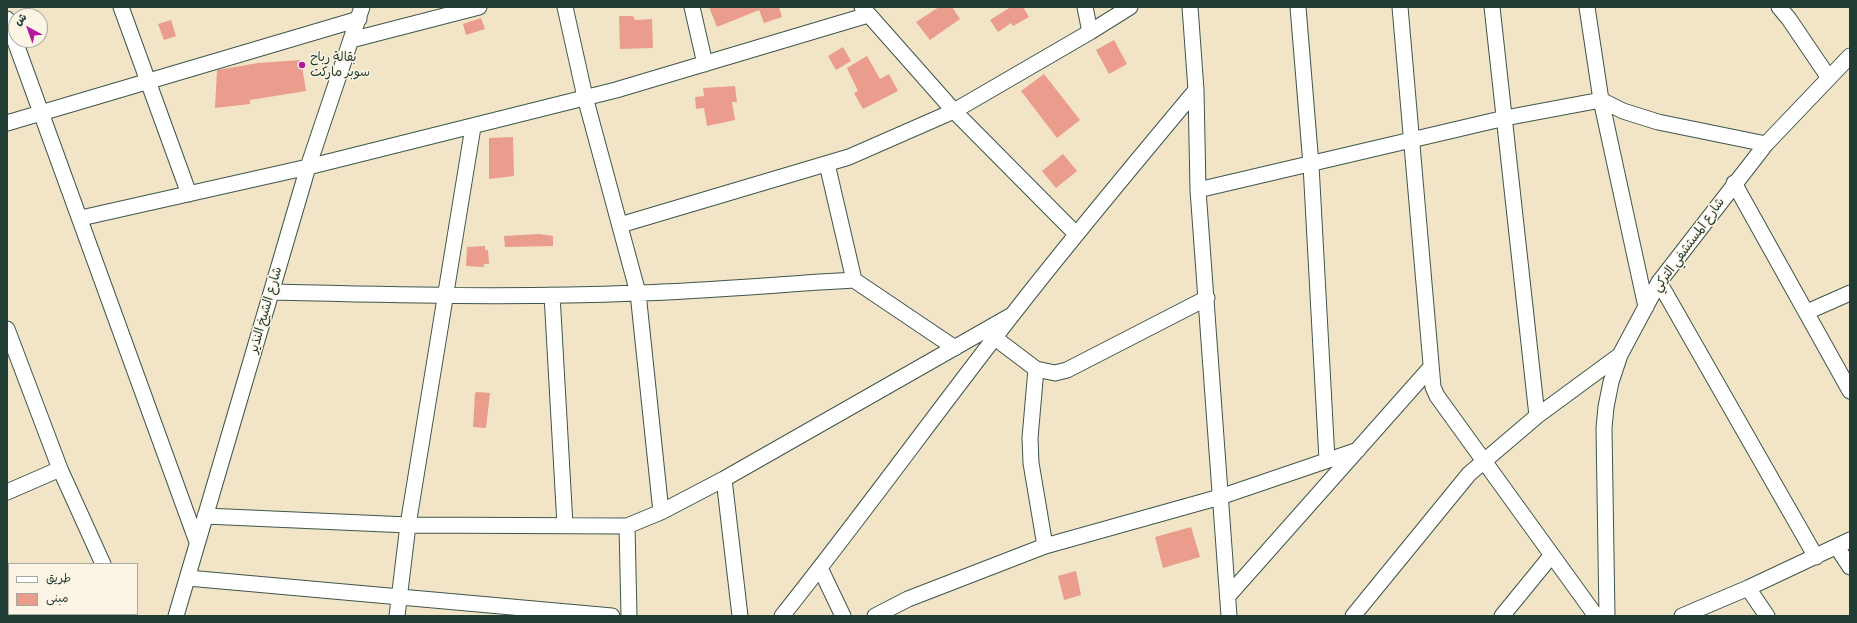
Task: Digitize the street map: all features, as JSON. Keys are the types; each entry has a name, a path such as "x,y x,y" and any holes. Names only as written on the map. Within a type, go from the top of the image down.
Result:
{"street":[{"path":"121,7 189,194"},
{"path":"352,40 479,7"},
{"path":"565,7 585,97 638,293 661,512"},
{"path":"692,7 705,64"},
{"path":"1085,7 1090,32"},
{"path":"620,225 849,157 954,111 1130,7"},
{"path":"1190,7 1196,90 1198,190 1207,298 1226,610"},
{"path":"1298,7 1311,165 1327,460"},
{"path":"1400,7 1433,386 1437,396 1482,461 1596,616"},
{"path":"1492,7 1537,416"},
{"path":"1587,7 1601,100 1646,307"},
{"path":"1779,7 1790,19 1829,78"},
{"path":"81,218 308,167 473,127 616,90 705,64 865,11 954,111 1076,234"},
{"path":"7,123 147,81 360,13"},
{"name":"شارع الشيخ النذير","path":"176,616 308,167 360,13"},
{"path":"7,18 81,218 197,542"},
{"name":"شارع المستشفي التركي","path":"1607,616 1604,428 1611,382 1620,355 1659,282 1734,183 1766,144 1850,56"},
{"path":"782,616 1012,315 1076,234 1196,90"},
{"path":"1198,190 1311,165 1505,118 1601,100 1623,111 1658,122 1766,144"},
{"path":"397,616 408,525 473,127"},
{"path":"826,164 854,280"},
{"path":"1734,183 1850,391"},
{"path":"272,292 446,296 552,295 638,293 854,280 956,348"},
{"path":"1659,282 1816,557"},
{"path":"1807,312 1850,293"},
{"path":"552,295 565,525"},
{"path":"995,338 1036,369 1055,372 1067,370 1207,298"},
{"path":"205,516 408,525 627,526 661,512 724,479 1012,315"},
{"path":"7,330 60,469 103,563"},
{"path":"1353,616 1469,474 1482,461 1537,416 1620,355"},
{"path":"1226,610 1358,450 1431,367"},
{"path":"1036,369 1030,444 1031,463 1045,546"},
{"path":"875,616 908,599 1045,546 1220,497 1358,450"},
{"path":"7,492 60,469"},
{"path":"724,479 740,616"},
{"path":"627,526 629,616"},
{"path":"1682,616 1748,588 1843,544 1850,567"},
{"path":"1502,616 1551,556"},
{"path":"820,568 843,616"},
{"path":"188,578 612,616"},
{"path":"1748,588 1767,616"}],"building":[{"path":"709,7 779,7 782,17 764,23 759,10 717,27"},
{"path":"939,7 952,7 960,19 930,40 916,22"},
{"path":"1011,7 1023,7 1029,17 1013,26 1011,23 998,32 990,20"},
{"path":"619,16 633,16 635,20 652,19 653,48 620,49"},
{"path":"481,18 485,29 466,35 463,24"},
{"path":"171,20 176,36 164,40 158,24"},
{"path":"1114,40 1127,64 1109,74 1096,50"},
{"path":"843,47 851,61 836,70 828,56"},
{"path":"867,56 880,79 889,74 898,91 863,109 854,93 858,91 847,68"},
{"path":"301,60 306,91 250,100 250,104 215,108 217,70 258,63"},
{"path":"1044,74 1080,120 1057,138 1021,91"},
{"path":"735,86 737,102 732,102 735,120 707,126 704,108 696,109 695,97 704,96 703,88"},
{"path":"513,137 514,176 489,179 489,138"},
{"path":"1063,154 1077,171 1056,188 1042,171"},
{"path":"539,234 553,236 553,246 505,247 504,236"},
{"path":"485,246 485,250 488,250 489,264 484,264 484,267 466,266 467,247"},
{"path":"475,393 490,393 486,428 473,427"},
{"path":"1191,527 1200,557 1163,568 1155,537"},
{"path":"1076,571 1081,595 1064,600 1058,576"}],"place":[{"name":"بقالة رباح سوبر ماركت","path":"302,65"}]}
